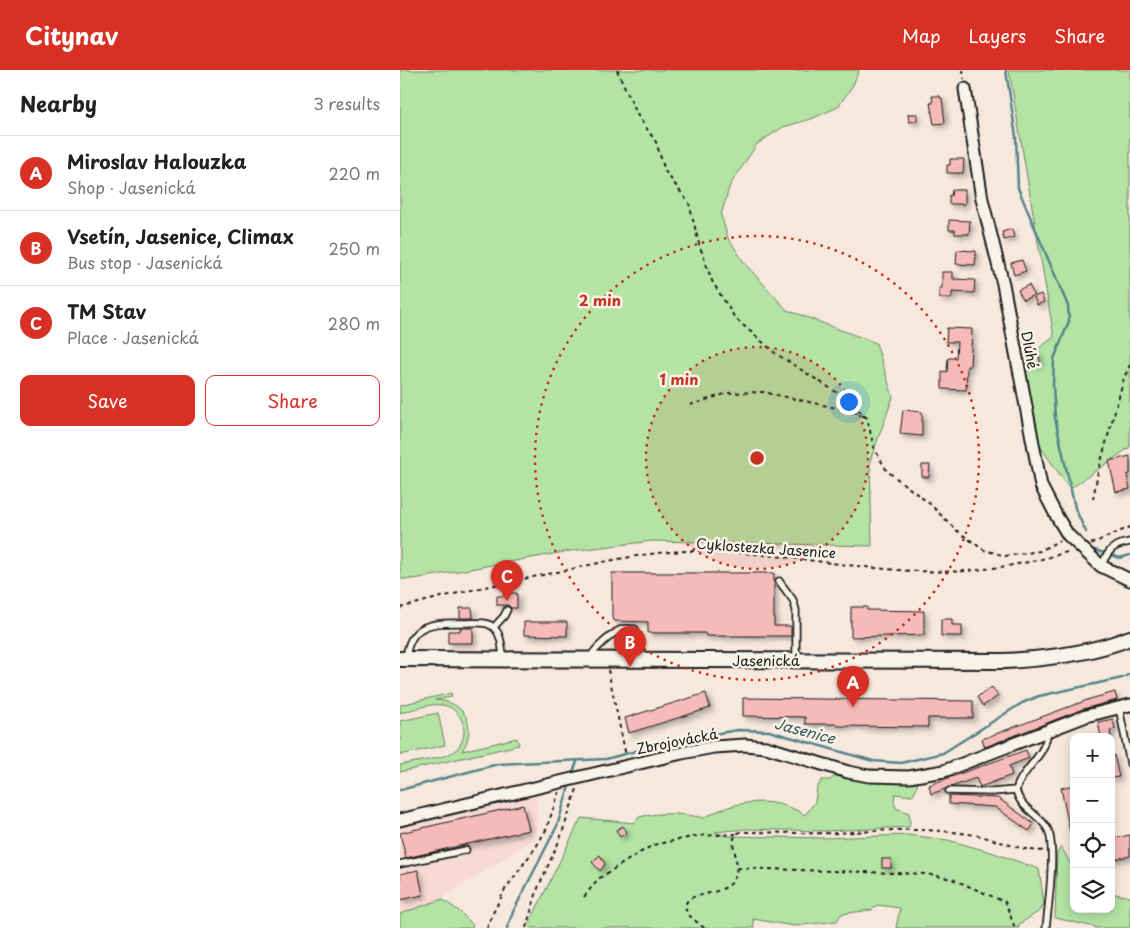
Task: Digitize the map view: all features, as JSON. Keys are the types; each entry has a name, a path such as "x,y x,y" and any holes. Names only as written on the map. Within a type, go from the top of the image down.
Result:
{"street":[{"name":"Dlúhé","path":"965,89 982,200 1003,284 1040,486 1068,535 1081,548 1130,580"},
{"name":"Jasenická","path":"403,659 1029,660 1076,654 1130,638"},
{"name":"Zbrojovácká","path":"400,820 691,751 745,745 766,748 848,772 869,776 908,777 944,771 1086,716 1125,706"}],"lane":[{"path":"1103,562 1108,551 1113,547 1130,542"},
{"path":"779,580 793,600 796,610 796,660"},
{"path":"494,627 507,610"},
{"path":"403,659 410,642 424,626 436,623 479,623 494,627 499,636 503,659"},
{"path":"590,659 596,648 622,629 635,629"},
{"path":"1125,706 1130,764"},
{"path":"1046,928 1051,846 1048,828 1022,804 1016,790 1019,782 1044,746 1047,731"},
{"path":"949,790 992,792 1016,790"},
{"path":"400,864 466,850"}],"path":[{"path":"617,70 638,116 656,142 665,171 689,202 699,244 712,281 735,318 775,353 847,399 867,418 874,448 887,471 930,504 956,530 984,550 1006,556 1040,551 1068,535"},
{"path":"1093,498 1098,472 1124,378 1130,364"},
{"path":"690,405 728,393 763,392 856,412 867,418"},
{"name":"Cyklostezka Jasenice","path":"400,608 476,589 609,561 653,554 713,552 901,569 965,571 1011,566 1044,559 1099,542 1130,528"},
{"path":"608,667 626,757"},
{"path":"526,928 538,888 560,839 580,778"},
{"path":"487,928 506,888 546,830 563,782"},
{"path":"584,897 598,879 653,845 698,836 780,832 813,834 917,829 944,830 986,836 1038,851 1051,846"},
{"path":"704,928 686,912 686,901 728,886 736,877 738,868 733,842 736,834"},
{"path":"738,868 928,874 952,879 1006,902 1015,928"}],"shaded area":[{"path":"536,793 538,837 400,926 400,826"}],"green space":[{"path":"400,70 859,70 853,85 838,107 811,119 783,127 757,144 730,185 721,215 728,238 746,265 787,310 876,343 893,397 870,461 872,546 652,541 570,551 414,579 400,579"},
{"path":"1009,70 1130,70 1130,447 1070,489 1025,425 1016,366 1054,337"},
{"path":"451,693 452,697 435,700 445,701 454,705 466,716 469,733 462,751 517,738 519,745 400,772 400,765 435,758 453,752 463,740 464,732 461,718 450,707 432,705 400,713 400,705"},
{"path":"438,713 445,745 400,755 400,721"},
{"path":"836,775 864,781 918,783 913,796 895,794 896,808 909,813 909,827 825,831 746,829 715,832 726,836 823,838 908,835 948,840 991,852 1039,869 1044,903 1041,910 1018,925 1019,928 896,928 900,908 877,905 872,910 841,914 837,921 794,926 753,919 754,928 530,928 529,924 581,818 635,823 639,817 656,814 679,814 704,818 728,807 754,802 780,804 805,815 815,802 817,788 822,780 830,780"},
{"path":"1061,847 1070,863 1070,913 1115,913 1115,894 1130,897 1130,928 1095,928 1055,918 1057,853"},
{"path":"442,899 459,911 473,925 472,928 400,928 400,914"}],"building":[{"path":"932,96 940,96 942,98 945,123 934,124 930,103 933,103"},
{"path":"908,114 917,114 917,121 909,122"},
{"path":"950,159 964,159 963,173 947,173 947,165 950,165"},
{"path":"952,190 965,190 965,204 949,204 949,195 951,196"},
{"path":"949,220 970,221 969,234 955,234 955,230 949,230"},
{"path":"1012,229 1014,237 1004,240 1002,232"},
{"path":"957,250 976,251 975,265 956,264"},
{"path":"1022,260 1026,271 1014,275 1011,263"},
{"path":"942,272 953,272 953,279 975,280 974,293 952,292 952,298 939,298 939,288 942,288"},
{"path":"1029,285 1034,295 1023,300 1018,290"},
{"path":"1041,294 1044,302 1037,305 1034,297"},
{"path":"947,328 972,329 970,366 967,366 966,390 942,389 942,371 947,372 948,358 956,358 957,342 946,342"},
{"path":"1039,352 1040,363 1029,365 1026,354"},
{"path":"903,410 922,412 922,436 900,434"},
{"path":"1130,456 1130,474 1127,475 1130,489 1116,492 1109,461"},
{"path":"922,465 930,465 929,477 922,477"},
{"path":"612,573 774,573 774,626 791,626 791,636 706,636 705,633 648,633 648,622 615,621 612,618"},
{"path":"508,593 517,593 517,608 511,608 508,605 497,605 497,596 508,596"},
{"path":"851,607 867,607 867,610 924,611 924,635 851,637"},
{"path":"460,608 472,608 473,618 460,618"},
{"path":"941,619 952,619 952,625 962,625 962,636 941,636"},
{"path":"524,622 567,622 567,636 524,635"},
{"path":"460,628 473,628 473,643 448,643 448,631 460,631"},
{"path":"992,687 998,696 983,706 977,697"},
{"path":"1115,692 1117,700 1083,709 985,747 982,739 1090,699"},
{"path":"706,693 710,708 629,733 625,718"},
{"path":"743,698 973,701 973,718 928,718 928,727 805,724 805,717 743,716"},
{"path":"1113,719 1115,729 1110,730 1110,733 1100,733 1098,722"},
{"path":"1026,750 1029,758 1009,766 1012,775 980,787 976,778 931,794 929,785"},
{"path":"1115,759 1119,777 1115,778"},
{"path":"1070,786 1070,832 1061,788"},
{"path":"949,796 998,798 1034,824 1029,831 995,807 949,804"},
{"path":"523,805 529,830 406,858 400,833"},
{"path":"623,826 627,832 620,837 616,830"},
{"path":"1130,835 1130,856 1115,859 1115,838"},
{"path":"600,855 605,864 600,871 592,862"},
{"path":"882,859 891,859 891,868 882,868"},
{"path":"418,870 423,895 400,900 400,874"}],"waterway":[{"path":"1006,70 1016,137 1018,188 1068,306 1069,321 1054,359 1055,418 1075,508 1086,532"},
{"path":"1095,550 1120,558 1130,555"},
{"name":"Jasenice","path":"400,790 498,764 606,759 677,740 738,730 769,731 873,761 901,763 943,753 1022,703 1039,696 1122,678 1130,674"},
{"path":"572,775 577,762"},
{"path":"507,928 513,912 557,826 570,783"}],"place":[{"name":"TM Stav","path":"507,601"},
{"name":"Vsetín, Jasenice, Climax","path":"630,667"},
{"name":"Miroslav Halouzka","path":"853,707"}]}
